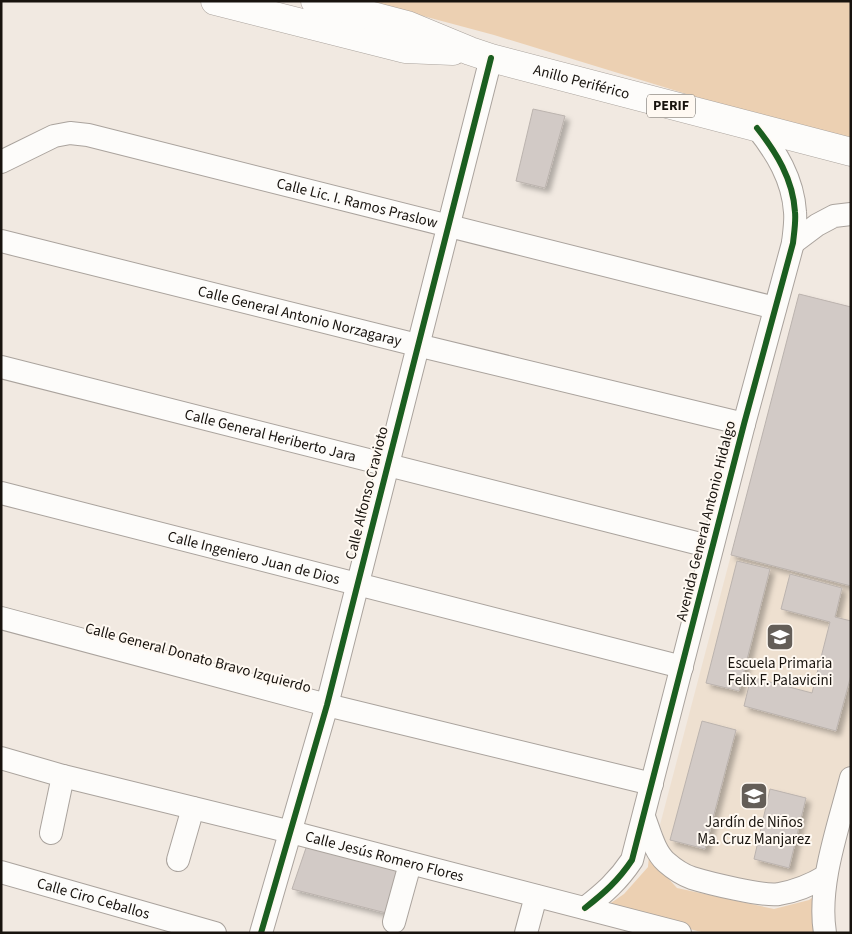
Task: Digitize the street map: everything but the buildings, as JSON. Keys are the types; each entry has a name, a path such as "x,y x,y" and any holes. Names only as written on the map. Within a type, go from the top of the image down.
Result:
{"main road":[{"path":"215,1 404,49 480,54"},
{"name":"Anillo Periférico","path":"315,1 407,25 480,54 851,152"}],"street":[{"name":"Calle Alfonso Cravioto","path":"262,933 327,704 448,225 480,54"},
{"name":"Avenida General Antonio Hidalgo","path":"585,908 605,893 625,872 632,860 744,424 793,243 795,212 791,188 773,148 757,128"},
{"name":"Calle Lic. I. Ramos Praslow","path":"1,162 54,136 70,132 88,135 775,308"},
{"path":"793,243 817,225 834,216 851,214"},
{"name":"Calle General Antonio Norzagaray","path":"1,241 744,424"},
{"name":"Calle General Heriberto Jara","path":"1,367 712,547"},
{"name":"Calle Ingeniero Juan de Dios","path":"1,494 682,667"},
{"name":"Calle General Donato Bravo Izquierdo","path":"1,618 327,704 652,784"},
{"name":"Calle Jesús Romero Flores","path":"1,758 63,776 291,832 585,908 648,929 680,933"},
{"path":"51,833 63,776"},
{"path":"825,933 826,876 844,836 851,778"},
{"path":"178,860 193,808"},
{"path":"644,817 655,846 664,860 691,878 762,894 777,895 810,886 826,876"},
{"path":"394,922 410,864"},
{"name":"Calle Ciro Ceballos","path":"1,872 215,933"},
{"path":"526,933 536,896"}],"shaded area":[{"path":"367,1 851,1 851,141 775,121 494,35"},
{"path":"731,555 851,586 851,758 823,868 775,891 687,871 670,856 660,825"},
{"path":"650,845 656,865 677,888 774,909 809,900 823,890 817,933 705,933 605,907 624,894 648,867"}],"cycle path":[{"path":"261,933 327,705 491,58"},
{"path":"585,908 610,886 632,860 744,424 793,243 795,216 791,188 777,156 757,128"}],"place":[{"name":"Escuela Primaria Felix F. Palavicini","path":"780,637"},
{"name":"Jardín de Niños Ma. Cruz Manjarez","path":"754,796"}]}
